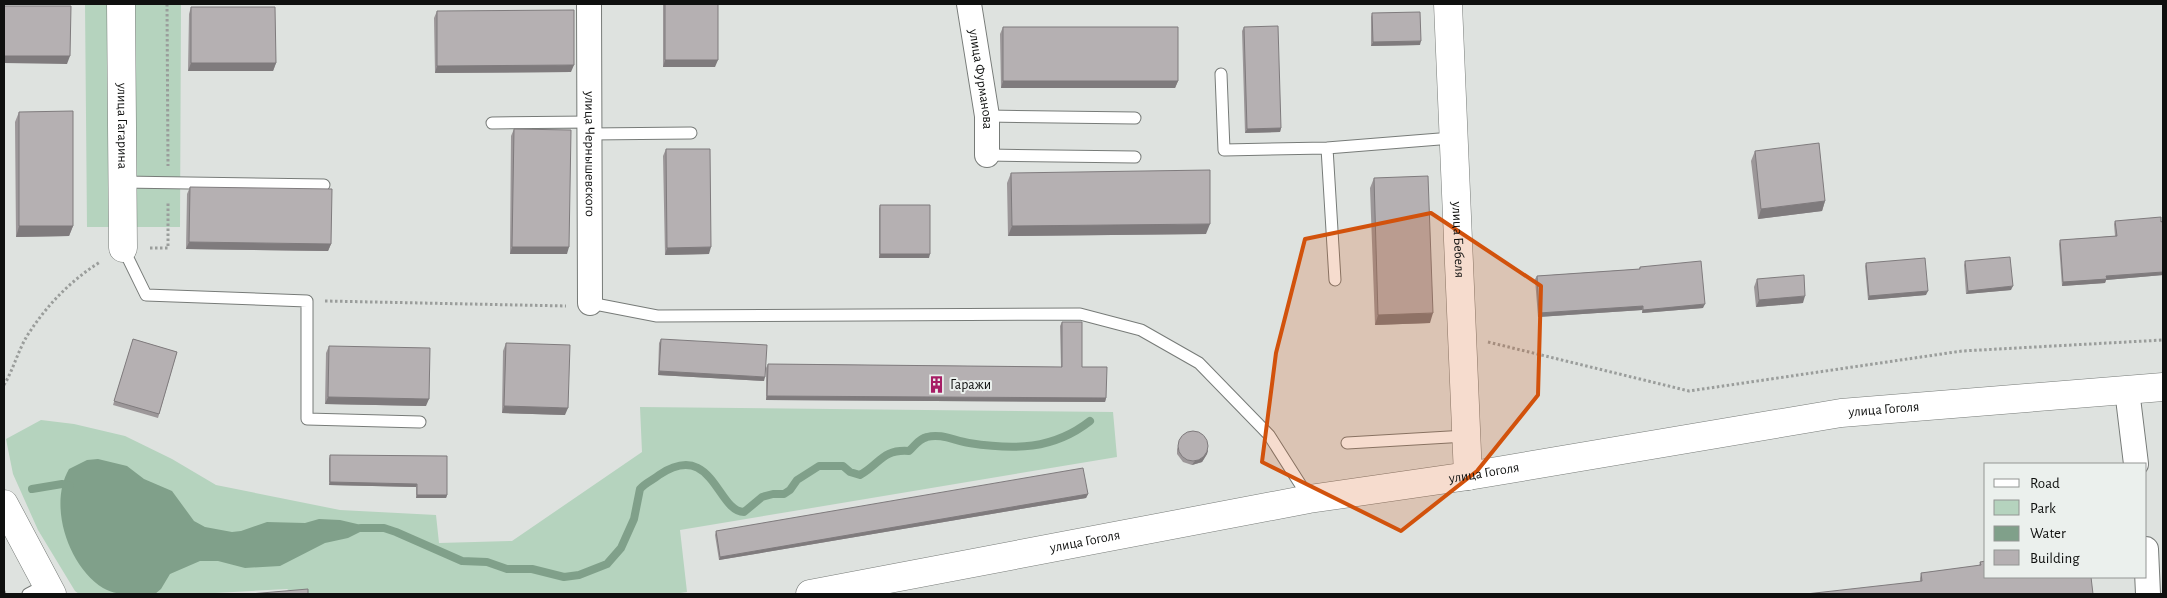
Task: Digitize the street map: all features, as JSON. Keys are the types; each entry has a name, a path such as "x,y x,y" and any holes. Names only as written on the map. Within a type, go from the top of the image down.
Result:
{"main road":[{"name":"улица Гагарина","path":"121,4 123,248"},
{"name":"улица Бебеля","path":"1448,4 1460,335 1468,476"},
{"name":"улица Гоголя","path":"810,594 1310,500 1468,476 1841,413 2163,387"},
{"path":"4,504 42,591"}],"street":[{"name":"улица Чернышевского","path":"590,4 590,303"},
{"name":"улица Фурманова","path":"969,4 987,116 987,155"},
{"path":"2127,390 2136,463"},
{"path":"2147,572 2148,594"}],"lane":[{"path":"1221,74 1224,150 1326,148 1452,138"},
{"path":"987,116 1136,118"},
{"path":"492,123 691,133"},
{"path":"1326,148 1335,280"},
{"path":"987,155 1135,156"},
{"path":"122,182 324,185"},
{"path":"123,248 146,295 307,301 307,419 420,422"},
{"path":"590,303 657,316 1080,314 1141,330 1198,363 1269,435 1310,500"},
{"path":"1347,443 1466,436"}],"path":[{"path":"4,385 26,337 51,302 86,271 123,248 168,248 167,4"},
{"path":"307,301 580,306 590,303"},
{"path":"1460,335 1688,392 1962,352 2163,340"}],"highlighted area":[{"path":"1431,213 1541,286 1538,395 1477,471 1401,531 1262,462 1276,353 1305,239"}],"green space":[{"path":"85,4 181,4 180,227 87,227"},
{"path":"640,407 1113,412 1117,457 680,530 687,592 674,594 295,594 287,589 197,594 79,594 75,591 38,530 13,474 6,439 41,420 74,424 125,436 172,459 216,485 340,510 436,515 439,543 512,541 642,452"}],"water":[{"path":"98,459 127,466 144,479 172,491 194,521 205,527 232,532 241,531 267,522 305,523 319,519 340,520 370,527 348,538 325,543 280,566 245,568 218,561 200,561 170,574 161,589 155,594 115,593 103,588 80,565 71,550 61,517 63,484 69,469 87,460"}],"building":[{"path":"665,4 718,4 718,60 665,60"},
{"path":"4,6 71,6 70,56 4,56"},
{"path":"191,7 275,7 276,63 191,63"},
{"path":"574,10 574,65 437,66 437,11"},
{"path":"1420,12 1421,41 1373,42 1372,13"},
{"path":"1278,26 1281,128 1247,129 1244,27"},
{"path":"1003,27 1178,27 1178,81 1003,81"},
{"path":"73,111 73,226 19,226 19,112"},
{"path":"514,129 571,130 569,247 512,247"},
{"path":"1819,143 1825,201 1761,209 1755,151"},
{"path":"666,149 710,149 711,247 667,248"},
{"path":"1210,170 1210,224 1012,226 1011,173"},
{"path":"1428,176 1433,313 1378,315 1374,178"},
{"path":"190,187 332,189 331,244 189,242"},
{"path":"880,205 930,205 930,254 880,254"},
{"path":"2161,217 2161,222 2163,221 2163,272 2106,276 2107,279 2063,282 2060,240 2117,236 2115,221"},
{"path":"2010,257 2013,286 1968,291 1965,261"},
{"path":"1925,258 1928,291 1869,296 1866,263"},
{"path":"1701,261 1705,304 1643,310 1643,306 1539,313 1537,276 1640,269 1640,267"},
{"path":"1804,275 1805,296 1759,300 1757,279"},
{"name":"Гаражи","path":"1062,322 1082,322 1082,367 1107,367 1106,398 767,396 768,364 1062,367"},
{"path":"133,339 177,352 159,414 114,401"},
{"path":"661,339 767,345 765,377 659,371"},
{"path":"506,343 570,345 568,408 504,406"},
{"path":"329,346 430,348 429,399 328,397"},
{"path":"1193,431 1204,435 1208,446 1204,457 1193,461 1182,457 1178,446 1182,435"},
{"path":"330,455 447,456 447,495 417,495 417,484 330,482"},
{"path":"1083,468 1088,494 720,557 716,531"},
{"path":"1984,561 1984,578 2091,578 2093,594 1806,594 1922,581 1921,573 1981,565 1980,562"},
{"path":"308,589 308,594 250,594"}],"waterway":[{"path":"361,528 384,528 462,561 487,562 507,569 532,569 564,577 579,575 607,564 621,548 634,519 640,489 659,475 677,466 691,466 703,471 727,501 735,509 744,512 762,497 784,494 790,490 797,480 819,466 843,466 850,472 860,475 887,455 893,452 909,451 919,441 927,437 943,437 969,443 1002,447 1032,446 1062,438 1090,421"},
{"path":"32,489 62,484 70,486"}],"place":[{"name":"Гаражи","path":"936,385"}]}
